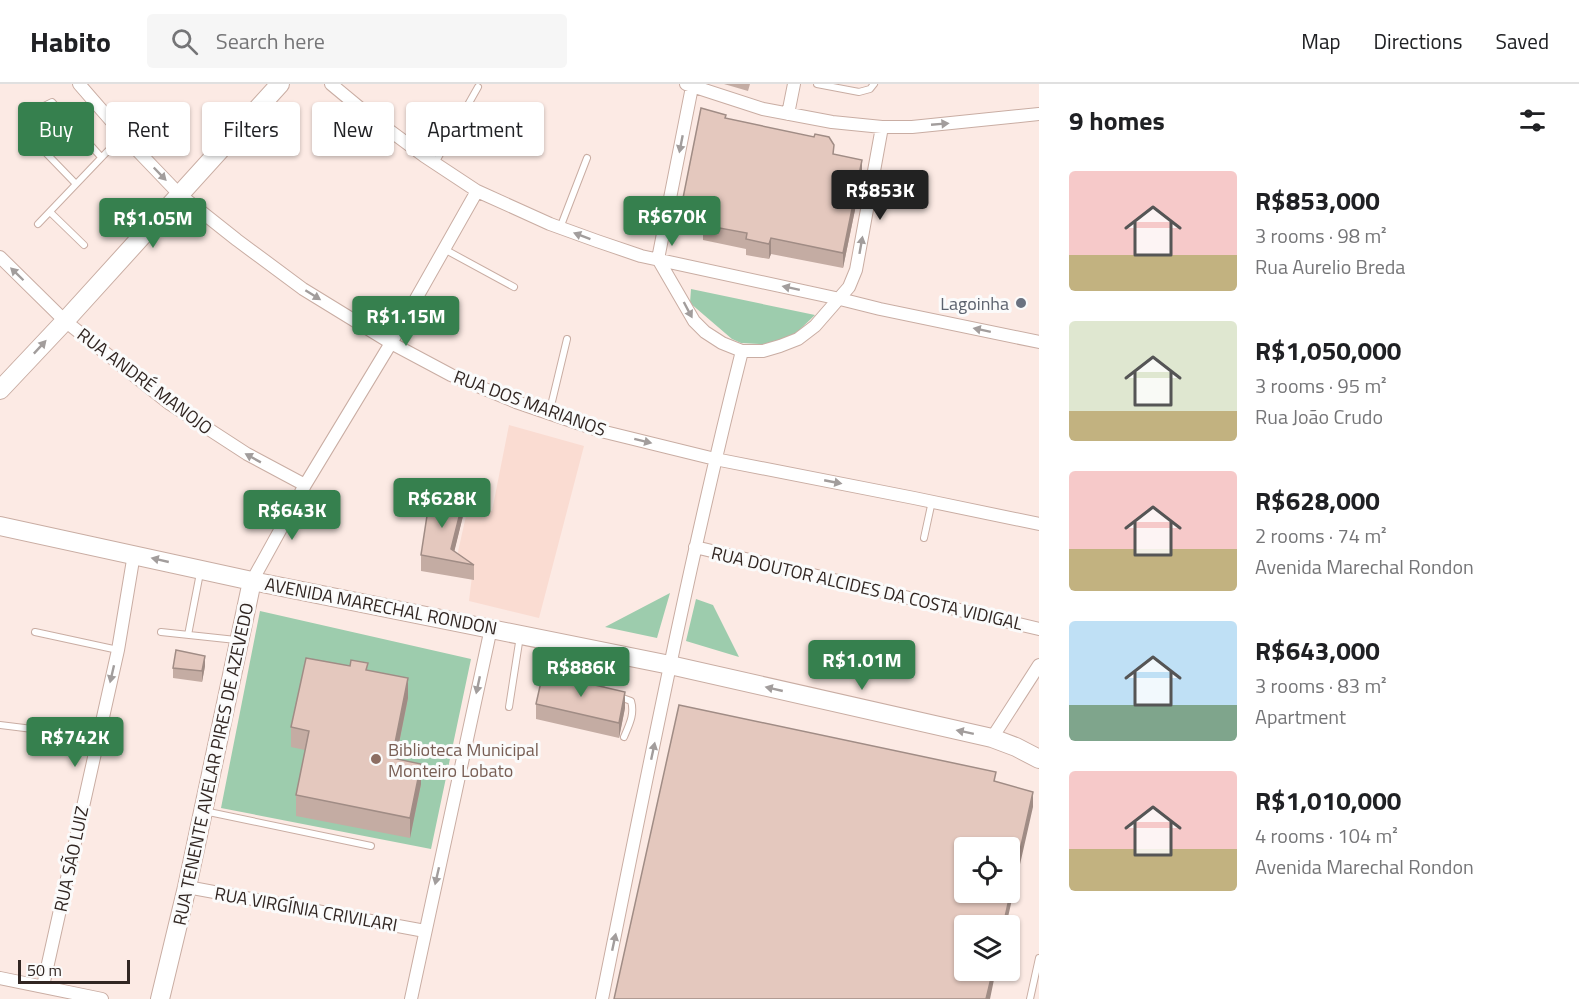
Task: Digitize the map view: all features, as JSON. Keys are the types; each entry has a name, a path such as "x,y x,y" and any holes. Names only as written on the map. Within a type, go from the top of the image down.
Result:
{"main road":[{"path":"0,390 280,84"},
{"name":"AVENIDA MARECHAL RONDON","path":"0,526 252,581 670,664 993,738 1039,759"},
{"name":"RUA TENENTE AVELAR PIRES DE AZEVEDO","path":"160,999 188,887 252,581"}],"street":[{"name":"RUA DOS MARIANOS","path":"79,84 106,115"},
{"path":"330,84 366,113 477,191 597,242 658,260 1039,342"},
{"path":"788,114 794,84"},
{"path":"882,127 856,270 849,287 840,299 815,327 798,339 763,351 742,351 722,343 705,332 694,321 658,260 688,85 763,109 832,122 882,127 912,127 1039,114"},
{"name":"RUA DOS MARIANOS","path":"143,156 179,194 303,289 390,343 451,375 516,402 601,431 715,459 1039,524"},
{"name":"RUA TENENTE AVELAR PIRES DE AZEVEDO","path":"252,581 305,485 477,191"},
{"name":"RUA ANDRÉ MANOJO","path":"0,257 65,321 170,404 247,454 305,485"},
{"path":"602,999 695,547 742,351"},
{"name":"RUA DOUTOR ALCIDES DA COSTA VIDIGAL","path":"695,547 1039,629"},
{"name":"RUA SÃO LUIZ","path":"42,987 118,650 134,554"},
{"path":"411,999 491,628"},
{"path":"993,738 1039,665"},
{"name":"RUA VIRGÍNIA CRIVILARI","path":"188,887 425,930"},
{"path":"0,978 102,999"}],"lane":[{"path":"818,84 860,92 870,89 874,84"},
{"path":"435,163 478,87"},
{"path":"76,184 46,153 36,136 32,112 52,102 101,157"},
{"path":"38,224 106,152"},
{"path":"560,228 587,158"},
{"path":"50,212 84,245"},
{"path":"444,249 514,287"},
{"path":"549,414 567,339"},
{"path":"924,538 932,501"},
{"path":"188,635 200,569"},
{"path":"35,632 118,650"},
{"path":"161,632 240,640"},
{"path":"509,707 521,634"},
{"path":"604,651 598,686 603,692 631,701 633,706 633,713 624,737"},
{"path":"0,725 97,737"},
{"path":"204,811 371,846"},
{"path":"1030,999 1039,958"}],"shaded area":[{"path":"509,425 584,446 539,618 469,601 473,568 455,565 468,507 492,511"}],"green space":[{"path":"691,289 815,315 793,336 776,345 741,343 732,339 690,303"},
{"path":"670,593 657,638 605,627"},
{"path":"696,599 713,605 739,657 686,641"},
{"path":"260,611 471,659 431,849 221,808"}],"building":[{"path":"701,108 726,115 725,118 814,137 815,134 829,137 834,145 833,154 862,160 843,253 771,238 769,244 746,239 747,233 703,225 705,211 681,208"},
{"path":"430,496 463,501 451,549 474,565 421,555"},
{"path":"176,650 205,656 202,671 173,668"},
{"name":"Biblioteca Municipal Monteiro Lobato","path":"306,658 350,666 351,660 368,663 366,670 408,678 392,758 421,764 410,818 296,795 309,731 291,727"},
{"path":"543,673 625,692 619,723 536,704"},
{"path":"679,705 996,772 994,781 1033,792 1020,850 1020,837 954,837 954,903 1008,903 1005,915 954,915 954,981 990,981 986,999 614,999"}],"place":[{"name":"Lagoinha","path":"1021,303"},
{"name":"Biblioteca Municipal Monteiro Lobato","path":"376,759"}]}
